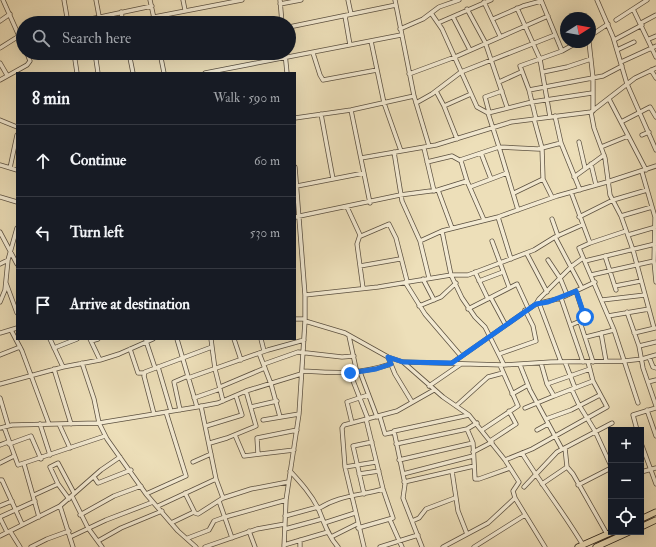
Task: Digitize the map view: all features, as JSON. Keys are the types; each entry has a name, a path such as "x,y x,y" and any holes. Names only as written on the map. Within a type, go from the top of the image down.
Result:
{"main road":[{"path":"644,518 656,512"},
{"path":"644,526 656,520"},
{"path":"581,546 608,533"},
{"path":"596,547 622,535"}],"street":[{"path":"3,0 16,29"},
{"path":"62,0 65,5 67,16"},
{"path":"96,0 99,16 152,6"},
{"path":"150,0 154,16"},
{"path":"184,0 186,10"},
{"path":"159,16 242,0"},
{"path":"281,16 280,2 301,0"},
{"path":"348,0 351,14"},
{"path":"395,0 414,96 429,146"},
{"path":"400,29 431,13 439,7 459,0"},
{"path":"438,23 491,0"},
{"path":"493,19 517,8 541,0 562,51"},
{"path":"597,0 614,40 627,84 656,150"},
{"path":"616,20 647,0"},
{"path":"484,2 500,36"},
{"path":"296,26 396,5"},
{"path":"517,8 540,59 550,117"},
{"path":"633,8 654,46 656,57"},
{"path":"467,10 485,42 507,107"},
{"path":"121,12 122,16"},
{"path":"431,13 438,23 455,57 477,107 488,113 507,107 532,102 592,93"},
{"path":"0,21 10,14"},
{"path":"614,40 656,15"},
{"path":"345,16 350,45"},
{"path":"409,74 455,57 485,42 548,16"},
{"path":"453,17 470,50"},
{"path":"596,32 608,24"},
{"path":"296,54 313,53 402,35"},
{"path":"416,103 436,91 461,72 556,35"},
{"path":"649,39 656,36"},
{"path":"0,48 16,38"},
{"path":"371,41 384,103 401,151"},
{"path":"617,50 634,42"},
{"path":"529,90 545,85 593,78 610,73 621,64 654,46"},
{"path":"552,198 543,179 542,148 529,90 521,72 521,65 567,48"},
{"path":"590,48 593,78 592,111 604,155 607,182 633,250 655,328 634,333"},
{"path":"313,53 323,80 377,70"},
{"path":"543,72 567,67 591,59"},
{"path":"0,80 27,65 30,60"},
{"path":"75,60 77,72"},
{"path":"96,60 98,72"},
{"path":"130,60 133,72"},
{"path":"161,60 164,72"},
{"path":"209,72 263,60"},
{"path":"285,60 286,72"},
{"path":"0,63 7,75"},
{"path":"361,158 424,148 511,122 592,111 638,76 656,68"},
{"path":"651,70 656,78"},
{"path":"499,82 521,72"},
{"path":"436,91 444,106 457,139"},
{"path":"502,91 485,97 492,128 508,173 518,210"},
{"path":"444,106 471,94"},
{"path":"296,118 351,110 414,96"},
{"path":"609,99 644,171 647,190 656,217 656,282"},
{"path":"621,122 640,111 652,107 656,117"},
{"path":"351,110 370,203"},
{"path":"321,114 333,179"},
{"path":"555,116 561,143 580,190"},
{"path":"0,120 16,127"},
{"path":"642,135 649,132"},
{"path":"601,147 628,136"},
{"path":"10,168 16,140"},
{"path":"579,142 585,168"},
{"path":"427,162 452,156 460,160 499,147 542,148 561,143"},
{"path":"424,148 434,191"},
{"path":"394,152 400,195 405,211 420,241 429,278"},
{"path":"481,153 490,179"},
{"path":"574,177 604,155"},
{"path":"460,160 467,182 484,220"},
{"path":"591,164 596,185"},
{"path":"0,165 16,170"},
{"path":"420,241 442,231 498,217 552,198 644,171 656,166"},
{"path":"297,186 364,173"},
{"path":"470,187 508,173"},
{"path":"296,176 297,216 305,295 305,320 299,414 288,482 284,546 328,532"},
{"path":"514,194 543,179"},
{"path":"297,216 370,203 400,195 434,191 467,182"},
{"path":"438,190 452,228"},
{"path":"579,217 613,200 647,190"},
{"path":"571,192 579,217 590,243"},
{"path":"0,197 16,202"},
{"path":"347,207 360,236"},
{"path":"621,216 652,207"},
{"path":"498,217 511,259"},
{"path":"552,219 557,237 582,288"},
{"path":"363,288 357,242 360,236 389,224 396,238 406,282 419,306 461,356"},
{"path":"305,295 451,275 464,276 527,254 582,225"},
{"path":"638,403 614,330 595,282 579,248 590,243 656,227"},
{"path":"0,302 6,282 10,251 16,231"},
{"path":"442,231 451,275 468,309 490,335 499,354 503,373 518,406 482,430"},
{"path":"0,232 16,262"},
{"path":"492,241 509,287"},
{"path":"537,304 572,266 584,260 655,244"},
{"path":"527,254 547,292"},
{"path":"606,256 615,288 641,281"},
{"path":"360,266 400,258"},
{"path":"0,264 8,260"},
{"path":"548,260 560,278 567,295"},
{"path":"591,275 637,264 655,264"},
{"path":"475,272 505,324"},
{"path":"479,281 503,272"},
{"path":"423,279 434,300"},
{"path":"6,282 16,310"},
{"path":"452,363 527,309 537,304 561,298 595,282"},
{"path":"419,306 434,300 456,284"},
{"path":"468,309 509,287 516,284 518,285 533,326 536,341 499,354"},
{"path":"571,325 585,319 576,291"},
{"path":"602,300 645,295"},
{"path":"561,298 583,362"},
{"path":"537,304 569,375 579,405 595,431 609,463"},
{"path":"608,316 649,309"},
{"path":"627,312 639,346 656,407 632,415 635,427"},
{"path":"296,319 305,320 349,336 388,357 403,362 520,365 563,362 624,361 642,359 656,355"},
{"path":"580,322 593,362"},
{"path":"0,333 16,328"},
{"path":"11,330 16,339"},
{"path":"586,337 614,330"},
{"path":"600,333 606,361"},
{"path":"349,336 359,372 385,434 394,432 395,430 469,415"},
{"path":"16,340 49,424"},
{"path":"50,340 63,367"},
{"path":"54,348 74,340"},
{"path":"90,340 100,360"},
{"path":"0,384 54,369 100,360 150,340"},
{"path":"177,340 194,398 206,426 216,479 223,498"},
{"path":"211,340 215,369 223,401"},
{"path":"234,340 241,360"},
{"path":"261,340 264,364 277,401 280,417"},
{"path":"180,410 174,382 262,352 304,340"},
{"path":"146,341 169,411 186,476 146,494"},
{"path":"639,346 656,342"},
{"path":"0,355 20,347"},
{"path":"130,349 138,373 144,373 183,360 212,347"},
{"path":"264,364 296,352 342,357 354,356"},
{"path":"388,357 412,402"},
{"path":"649,357 653,367 656,368"},
{"path":"403,362 429,386 469,415 477,423 520,482 514,490 515,498 544,547"},
{"path":"505,460 522,453 607,408 593,381 588,362"},
{"path":"82,363 94,399 99,423 105,436 120,458 131,470 146,494 158,506 171,523 196,547"},
{"path":"541,363 547,384 554,396"},
{"path":"4,427 40,424 99,423 199,407 223,401 246,391 271,384 302,372 350,373 391,364"},
{"path":"429,386 461,364"},
{"path":"520,365 537,403 564,449 567,467 608,531"},
{"path":"194,398 265,368"},
{"path":"54,369 71,424"},
{"path":"547,384 569,375 590,369"},
{"path":"144,373 154,414"},
{"path":"350,373 367,419 383,489 393,518 390,520"},
{"path":"456,406 488,377 503,373"},
{"path":"648,382 656,380"},
{"path":"525,408 593,381"},
{"path":"512,394 528,385"},
{"path":"364,547 345,467 342,428 352,423 397,411 434,390"},
{"path":"210,443 256,426 246,391"},
{"path":"352,423 347,402 368,395"},
{"path":"546,419 600,395"},
{"path":"206,426 242,415 236,396"},
{"path":"0,398 4,427 18,465 41,459 105,436"},
{"path":"251,407 277,401"},
{"path":"647,410 656,436"},
{"path":"402,474 473,454 516,424 509,411"},
{"path":"263,420 299,414"},
{"path":"396,444 467,429 477,423"},
{"path":"524,487 536,476 542,467 564,449 612,423"},
{"path":"40,424 50,455"},
{"path":"59,424 70,448"},
{"path":"537,430 548,424"},
{"path":"467,429 473,443 475,480 510,468"},
{"path":"258,454 257,438 297,430"},
{"path":"394,432 404,482 403,496 422,547"},
{"path":"235,435 244,456 294,450"},
{"path":"0,445 31,436 41,459"},
{"path":"364,494 353,446 372,442"},
{"path":"399,460 473,443"},
{"path":"644,451 656,484"},
{"path":"522,453 536,476 564,514 581,546"},
{"path":"193,462 211,454"},
{"path":"0,457 1,462 14,456"},
{"path":"0,536 60,506 94,477 120,458"},
{"path":"345,467 376,462"},
{"path":"72,496 58,484 50,467 57,463 72,496 80,515 102,547"},
{"path":"24,464 39,517"},
{"path":"404,482 474,466"},
{"path":"542,484 567,467"},
{"path":"644,471 656,468"},
{"path":"578,485 608,469"},
{"path":"94,477 98,483 131,470"},
{"path":"290,471 306,490 318,508 328,532 338,547"},
{"path":"359,474 379,471"},
{"path":"452,471 455,498 466,534"},
{"path":"158,506 216,479"},
{"path":"0,480 2,480 22,524"},
{"path":"171,523 194,512 198,514 223,498 251,489 288,482"},
{"path":"34,495 58,484"},
{"path":"80,515 114,496 141,486"},
{"path":"285,516 318,508 339,497 364,494 383,489"},
{"path":"185,493 194,512"},
{"path":"412,522 420,518 426,509 455,498"},
{"path":"443,547 488,522 515,498"},
{"path":"188,538 209,530 214,521 286,500"},
{"path":"0,506 12,501"},
{"path":"20,547 8,532 0,517 35,501"},
{"path":"219,501 232,538"},
{"path":"70,537 88,528 153,502"},
{"path":"60,506 72,547"},
{"path":"98,541 121,528 162,512"},
{"path":"324,523 355,513"},
{"path":"474,547 525,515"},
{"path":"285,529 322,519"},
{"path":"331,537 358,526 390,520"},
{"path":"390,520 402,547"},
{"path":"205,547 223,542 250,531 285,524"},
{"path":"31,547 68,531"},
{"path":"250,531 255,547"},
{"path":"380,547 418,535"},
{"path":"300,540 300,547"},
{"path":"223,542 224,547"}],"route":[{"path":"350,373 376,369 391,364 388,357 403,362 452,363 505,324 536,304 561,298 576,291 585,317"}]}
